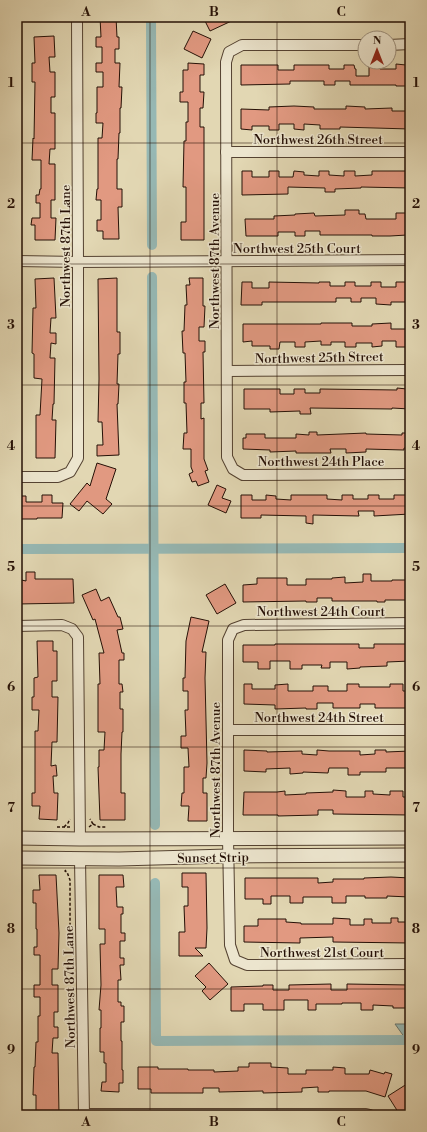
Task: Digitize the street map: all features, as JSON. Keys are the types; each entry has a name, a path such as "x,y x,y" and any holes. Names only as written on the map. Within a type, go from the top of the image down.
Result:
{"street":[{"name":"Northwest 87th Lane","path":"17,476 58,477 70,472 78,458 77,17"},
{"path":"397,44 410,44"},
{"name":"Northwest 87th Avenue","path":"233,470 227,457 228,371 226,261 226,62 229,52 242,45 357,45"},
{"name":"Northwest 26th Street","path":"226,152 410,152"},
{"name":"Northwest 25th Court","path":"17,260 78,262 410,260"},
{"name":"Northwest 25th Street","path":"228,371 410,370"},
{"name":"Northwest 24th Place","path":"233,470 243,475 410,474"},
{"name":"Northwest 24th Court","path":"234,629 244,624 410,623"},
{"path":"17,626 62,625 72,629 78,638 80,833"},
{"name":"Northwest 87th Avenue","path":"234,629 228,640 228,856 230,945 235,960"},
{"name":"Northwest 24th Street","path":"228,730 410,730"},
{"name":"Sunset Strip","path":"17,838 80,833 228,838 410,838"},
{"name":"Sunset Strip","path":"17,858 119,859 228,856 410,855"},
{"name":"Northwest 87th Lane","path":"80,859 84,1115"},
{"name":"Northwest 21st Court","path":"235,960 247,965 410,964"},
{"path":"84,1115 370,1115"}],"path":[{"path":"56,827 80,833 93,824 88,816"}],"water":[{"path":"395,1024 410,1024 410,1045"}],"building":[{"path":"100,17 116,17 117,37 119,37 119,49 115,49 115,63 120,63 119,87 122,87 117,159 117,189 122,189 122,207 118,207 119,239 103,239 103,231 97,231 97,220 101,220 101,200 96,200 98,189 98,138 102,138 103,123 96,123 97,87 103,87 103,72 96,72 96,63 102,63 102,47 96,47 96,37 101,37"},
{"path":"203,17 240,17 210,31"},
{"path":"193,31 211,39 202,58 184,49"},
{"path":"54,36 55,57 49,57 50,72 55,72 55,97 51,97 51,113 55,113 55,149 50,149 49,164 55,164 55,200 51,200 51,218 56,218 55,240 35,240 35,225 31,225 32,218 40,218 40,203 36,203 36,195 39,195 41,189 41,160 32,160 35,82 32,82 32,63 35,63 34,37"},
{"path":"188,63 204,64 204,75 200,75 200,92 204,92 203,108 200,108 200,127 204,127 204,240 181,240 181,222 186,222 186,187 183,187 184,141 186,141 186,122 188,122 188,102 180,102 180,92 183,92 183,70 188,70"},
{"path":"397,64 406,65 406,70 410,70 410,86 350,85 350,81 335,81 335,85 324,85 324,81 290,81 290,84 241,85 241,65 278,65 278,70 294,70 294,65 329,65 329,69 344,69 344,65 354,65 356,69 356,76 369,76 369,70 397,70"},
{"path":"346,106 365,107 365,109 392,108 392,111 410,111 410,129 340,127 340,129 320,129 320,125 304,124 304,130 294,129 294,124 279,124 279,130 269,130 269,126 252,126 252,130 241,129 241,109 269,110 269,107 314,107 314,109 346,109"},
{"path":"242,171 252,171 252,177 269,177 269,171 279,171 279,177 293,177 294,171 304,172 304,175 319,176 319,171 329,171 329,175 344,176 344,171 355,171 355,176 372,175 372,171 410,171 410,188 361,187 335,189 335,192 325,192 325,188 288,187 288,194 242,195"},
{"path":"345,210 359,210 359,214 365,214 366,219 396,219 396,213 410,213 410,230 407,230 407,235 390,236 320,235 320,231 305,231 305,236 295,236 295,232 278,232 278,236 246,236 245,219 274,219 274,216 314,213 315,216 345,215"},
{"path":"54,278 56,318 51,318 50,333 56,333 56,344 51,343 50,358 55,358 54,404 52,420 56,420 55,458 36,458 36,415 40,415 42,379 34,378 34,354 32,353 33,308 36,308 35,279"},
{"path":"117,278 117,332 120,332 120,354 118,354 117,384 119,384 117,404 119,455 97,456 97,445 103,445 102,422 98,422 98,279"},
{"path":"189,278 203,278 203,306 205,306 204,327 199,327 199,341 205,341 205,352 203,352 204,403 201,403 201,419 204,418 204,459 208,470 205,471 209,482 198,486 196,481 192,482 189,474 193,472 191,467 191,449 183,449 184,433 187,433 186,403 184,403 184,382 186,382 185,353 183,353 182,331 184,331 185,305 187,305 186,285 190,285"},
{"path":"242,282 252,282 252,288 269,288 269,282 330,282 330,286 345,286 345,282 355,282 355,286 371,286 371,282 381,282 381,287 396,287 396,282 406,282 406,286 410,286 410,302 391,302 391,305 376,304 376,298 361,298 361,302 351,302 351,298 336,298 336,302 262,302 262,305 241,305"},
{"path":"352,323 352,326 372,326 372,324 391,323 391,329 410,329 410,347 396,347 396,341 382,341 382,346 372,347 372,343 356,343 356,347 345,347 345,342 331,342 331,345 321,345 321,341 305,342 305,347 295,347 295,342 280,342 279,349 270,349 270,346 252,346 252,341 243,342 243,324"},
{"path":"397,388 407,389 407,393 410,393 410,409 310,408 311,414 300,414 300,411 270,412 270,409 244,409 244,389 280,389 280,394 294,394 294,389 305,389 305,393 320,393 320,389 397,390"},
{"path":"309,432 317,432 317,435 366,433 402,435 402,433 410,433 410,448 404,448 404,450 366,449 366,452 346,453 346,449 330,449 331,453 296,453 296,451 270,452 270,450 243,449 243,438 246,438 246,434 265,434 265,438 296,438 296,434 309,435"},
{"path":"97,463 116,469 106,499 112,504 103,514 87,501 79,511 70,504 87,483 90,486"},
{"path":"217,485 226,489 222,498 231,501 226,513 208,505"},
{"path":"42,495 52,495 52,503 63,503 62,518 19,519 19,514 17,514 17,496 26,496 26,502 42,502"},
{"path":"241,495 252,495 252,500 266,500 266,495 276,496 276,499 291,500 291,495 327,495 327,499 342,500 342,495 353,495 353,499 368,499 368,495 379,495 379,499 394,499 394,495 410,495 410,514 374,516 374,511 358,511 359,516 313,515 313,524 306,523 306,516 261,515 261,518 241,518"},
{"path":"26,572 35,572 35,579 73,579 74,603 17,604 17,579 26,581"},
{"path":"363,574 371,574 371,581 410,580 410,600 385,600 385,602 377,602 332,601 332,598 317,598 317,602 243,602 243,585 257,584 257,578 287,578 287,585 306,585 306,579 332,579 345,577 345,583 363,582"},
{"path":"225,584 236,603 217,614 206,595"},
{"path":"96,589 101,601 109,597 118,617 120,617 123,629 117,630 122,653 124,653 124,660 119,660 119,684 122,684 123,692 120,692 120,709 123,709 121,793 125,793 125,820 100,820 98,767 99,750 104,750 105,732 98,732 98,684 100,684 99,653 104,653 95,619 93,620 82,595"},
{"path":"191,617 209,621 202,652 206,652 205,678 207,763 206,778 203,778 203,793 207,793 207,821 188,821 189,806 181,806 182,793 184,793 184,767 189,767 188,748 181,748 181,736 186,736 185,710 188,710 188,691 183,691 183,678 185,678 186,641"},
{"path":"37,641 53,641 53,651 57,651 57,681 52,681 52,697 58,697 57,742 52,742 51,766 56,765 57,776 53,776 54,793 58,793 57,820 39,819 40,806 32,806 32,793 35,793 35,731 38,731 39,710 32,710 34,678 38,677"},
{"path":"359,644 359,648 374,648 374,644 410,644 410,661 387,662 387,666 347,669 347,662 330,662 330,668 321,668 322,665 302,665 302,669 290,669 290,661 270,661 270,669 258,669 258,662 243,662 243,645"},
{"path":"244,684 252,684 252,689 275,689 275,685 288,684 288,691 313,691 313,686 328,686 328,691 347,691 347,684 359,684 359,687 390,687 390,684 403,684 403,691 410,691 410,708 375,708 375,704 360,704 360,708 333,708 333,703 317,703 317,709 275,709 275,705 244,704"},
{"path":"244,750 267,752 302,751 302,754 317,755 317,750 360,751 360,755 375,754 375,750 386,750 386,752 410,751 410,768 386,768 386,772 360,772 360,775 348,775 348,768 329,768 328,773 303,772 290,774 290,768 266,769 266,772 244,771"},
{"path":"333,790 346,791 346,797 365,797 365,791 373,791 373,794 390,795 390,791 403,791 403,797 410,797 410,815 333,814 333,810 318,810 318,815 243,815 244,792 285,791 285,795 333,792"},
{"path":"182,873 206,873 206,948 195,948 203,956 179,956 179,932 185,932 184,906 188,906 188,887 182,887"},
{"path":"39,875 56,875 59,933 58,969 52,969 52,985 58,985 58,1012 54,1012 54,1027 58,1027 58,1038 53,1038 52,1053 58,1053 59,1115 36,1115 36,1095 33,1095 36,1042 38,1042 38,1016 40,1016 40,997 34,997 34,985 40,985 40,955 34,955 34,947 37,947 37,929 36,903 33,903 33,890 40,890"},
{"path":"99,875 123,875 124,887 116,887 117,907 123,907 123,914 121,914 121,933 125,933 125,941 120,941 120,958 124,958 124,965 120,965 121,980 118,980 118,1002 121,1002 121,1006 124,1006 124,1022 121,1022 123,1083 119,1083 119,1092 101,1091 102,1082 106,1082 106,1063 104,1063 104,1052 100,1052 101,1010 99,1010 101,985 100,944 105,944 105,929 99,929"},
{"path":"391,877 410,878 410,897 387,896 387,898 365,898 365,896 346,896 346,903 332,903 332,897 303,897 303,903 290,903 290,896 271,896 271,904 263,904 263,899 245,899 245,878 318,878 318,883 333,882 333,879"},
{"path":"333,918 350,919 350,925 364,925 364,919 372,919 372,923 391,923 391,918 398,918 398,922 410,922 410,943 333,942 333,937 300,938 300,943 244,942 244,926 258,926 258,919 286,919 286,922 301,924 333,924"},
{"path":"209,963 228,984 210,1000 202,991 206,987 195,976"},
{"path":"331,984 331,990 347,990 347,984 410,985 410,1008 393,1008 393,1006 373,1005 373,1010 361,1010 361,1003 342,1003 316,1004 316,1010 308,1010 308,1000 284,1000 284,1010 263,1010 263,1004 244,1004 244,1011 231,1011 231,987 273,985 273,990 289,990 289,985"},
{"path":"249,1063 271,1063 271,1067 288,1068 288,1074 306,1074 306,1070 333,1070 333,1067 345,1068 345,1074 369,1074 370,1070 384,1074 385,1072 392,1074 385,1097 366,1091 318,1092 318,1087 302,1088 302,1092 263,1093 263,1091 219,1092 219,1088 203,1088 203,1093 151,1093 151,1089 138,1089 138,1067 158,1067 158,1069 214,1070 214,1072 238,1071 238,1067 249,1067"},
{"path":"410,1082 410,1109 400,1115 388,1096"}],"waterway":[{"path":"151,17 152,245"},
{"path":"152,277 155,825"},
{"path":"17,549 410,548"},
{"path":"155,883 156,1041 410,1040"}]}
